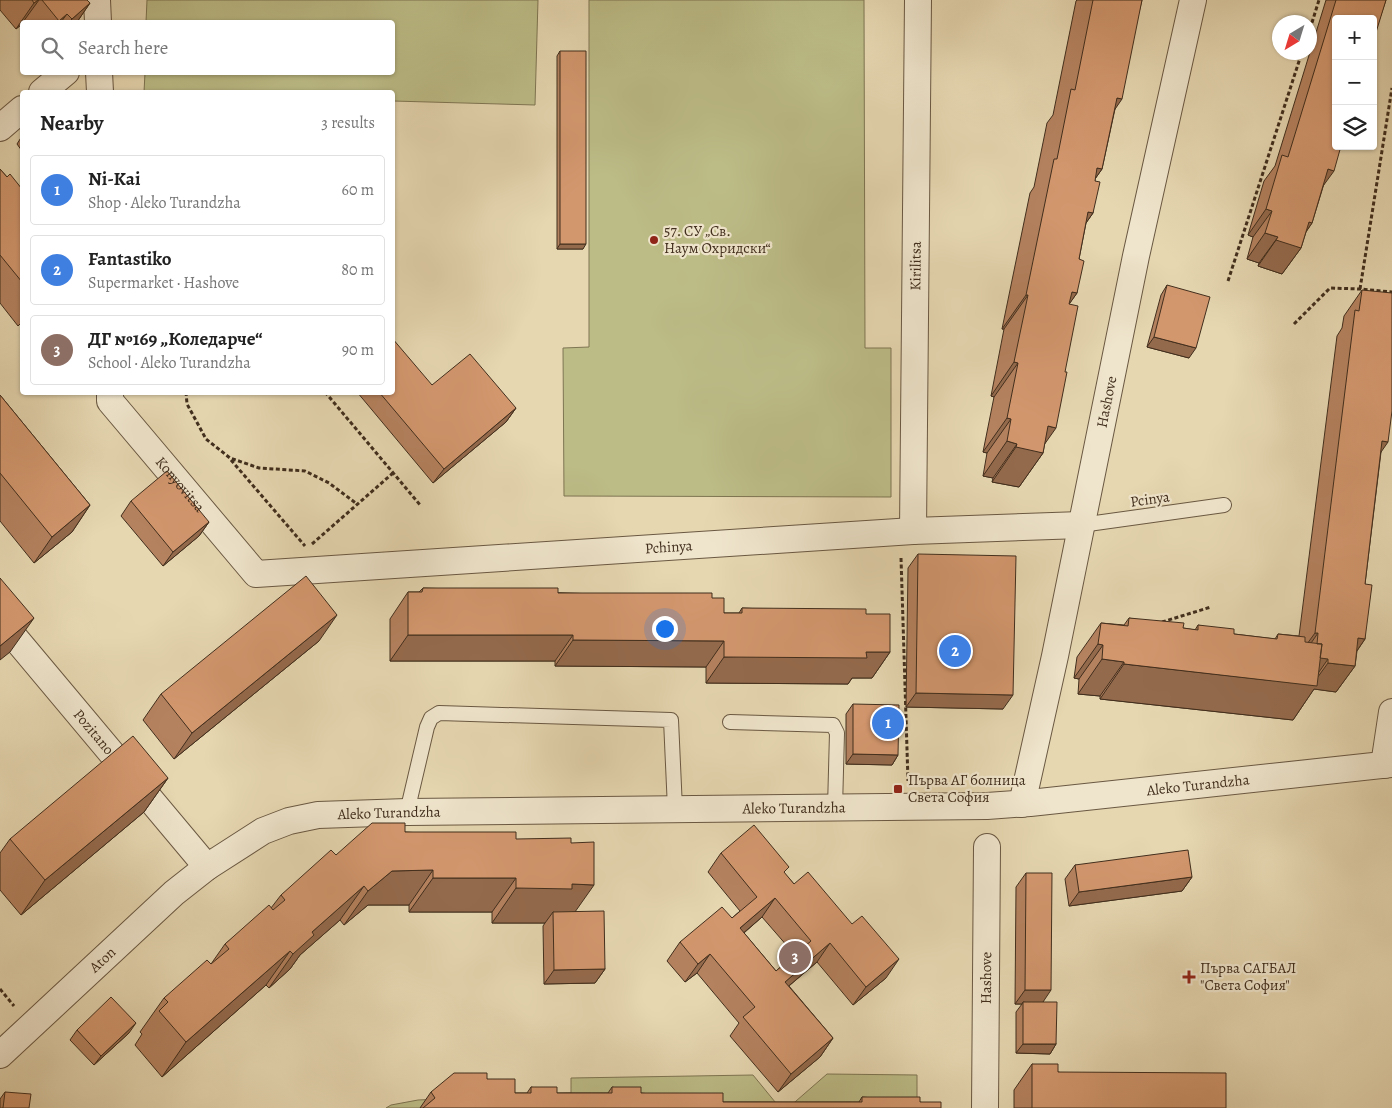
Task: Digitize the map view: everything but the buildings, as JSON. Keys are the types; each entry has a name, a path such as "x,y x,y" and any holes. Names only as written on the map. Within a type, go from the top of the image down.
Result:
{"street":[{"path":"97,0 98,20"},
{"name":"Kirilitsa","path":"907,532 918,0"},
{"name":"Hashove","path":"1022,804 1055,656 1136,256 1193,0"},
{"path":"44,90 62,75"},
{"path":"99,75 100,90"},
{"path":"0,128 20,111"},
{"name":"Konyovitsa","path":"110,395 110,401 256,574"},
{"name":"Pchinya","path":"256,574 907,532 1081,525"},
{"name":"Pozitano","path":"0,620 207,867"},
{"path":"1388,764 1392,712"},
{"name":"Aleko Turandzha","path":"207,867 263,831 289,821 318,815 407,812 835,808 1022,804 1388,764"},
{"name":"Hashove","path":"985,1108 986,847"},
{"name":"Aton","path":"0,1055 174,893 207,867"}],"lane":[{"name":"Pcinya","path":"1081,525 1224,505"},
{"path":"407,812 428,727 432,718 439,713 671,720 676,809"},
{"path":"730,722 833,725 837,732 835,808"}],"path":[{"path":"1314,15 1319,0"},
{"path":"1228,281 1299,60"},
{"path":"1360,289 1392,88"},
{"path":"1294,324 1330,288 1392,292"},
{"path":"186,395 187,404 206,439 230,458 307,548 393,473"},
{"path":"328,395 421,506"},
{"path":"230,458 259,468 306,471 329,483 357,504"},
{"path":"907,532 909,807"},
{"path":"1156,624 1211,607"}],"green space":[{"path":"147,0 538,0 535,105 395,101 395,90 144,90 145,75 395,75 395,20 146,20"},
{"path":"589,0 864,0 865,348 891,348 891,497 564,496 563,348 589,347"},
{"path":"827,1074 917,1075 917,1108 788,1108"},
{"path":"753,1075 780,1108 386,1108 391,1105 418,1100 571,1093 571,1078"}],"place":[{"name":"57. СУ „Св. Наум Охридски“","path":"654,240"},
{"name":"Fantastiko","path":"955,651"},
{"name":"Ni-Kai","path":"888,723"},
{"name":"Първа АГ болница Света София","path":"898,789"},
{"name":"ДГ №169 „Коледарче“","path":"795,957"},
{"name":"Първа САГБАЛ \"Света София\"","path":"1189,977"}]}
